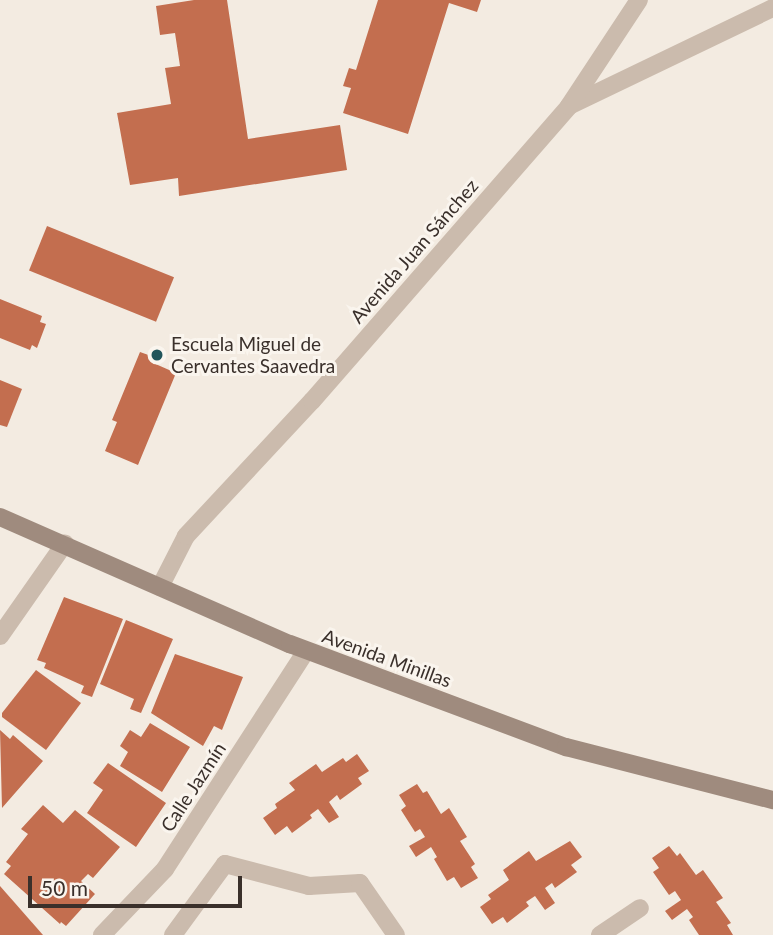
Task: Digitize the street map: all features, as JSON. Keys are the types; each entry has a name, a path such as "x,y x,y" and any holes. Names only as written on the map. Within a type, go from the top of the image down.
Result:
{"main road":[{"name":"Avenida Minillas","path":"0,517 65,543 306,651 566,747 773,800"}],"street":[{"name":"Avenida Juan Sánchez","path":"160,587 186,536 312,401 569,106 639,0"},
{"path":"569,106 773,8"},
{"path":"0,636 65,543"},
{"name":"Calle Jazmín","path":"102,935 165,869 306,651"},
{"path":"181,932 225,864 309,886 360,883 396,935"},
{"path":"600,935 640,908"}],"building":[{"path":"194,0 227,0 248,139 340,125 347,170 179,196 178,178 130,185 117,113 171,104 165,68 180,66 175,33 160,35 156,6"},
{"path":"378,0 481,0 477,12 449,3 408,134 343,113 351,88 343,86 349,68 356,70"},
{"path":"47,226 174,277 156,322 29,271"},
{"path":"0,299 42,316 40,322 46,324 37,348 32,345 30,350 0,338"},
{"path":"140,352 154,357 151,362 176,373 138,465 105,451 117,422 112,420"},
{"path":"0,380 22,389 7,427 0,425"},
{"path":"64,597 123,619 92,697 81,693 84,686 44,668 46,663 37,660"},
{"path":"126,620 173,639 141,713 130,709 134,699 100,684"},
{"path":"175,654 243,677 222,730 214,726 203,746 151,713"},
{"path":"36,670 81,703 46,750 2,717 2,713"},
{"path":"150,723 190,747 162,792 120,766 128,752 120,746 130,730 141,737"},
{"path":"0,730 10,739 13,735 43,761 2,808"},
{"path":"357,754 369,771 358,778 362,784 340,800 337,795 329,802 339,817 329,823 318,809 310,815 312,818 292,833 287,826 275,835 263,818 277,808 275,804 295,790 289,783 316,764 322,772 343,758 346,762"},
{"path":"108,763 166,803 136,847 87,813 103,790 93,783"},
{"path":"417,784 423,793 427,791 441,814 449,808 467,837 460,841 475,864 471,867 478,878 461,888 454,877 447,881 434,859 437,857 431,847 416,857 409,846 425,837 420,829 415,832 401,810 406,806 399,795"},
{"path":"43,805 63,823 75,810 120,847 93,878 88,874 81,881 95,894 66,926 61,922 60,924 4,874 11,866 6,862 28,834 21,829"},
{"path":"570,841 582,857 571,865 577,872 555,888 552,883 545,888 555,903 545,910 535,896 526,902 529,906 507,923 503,917 492,924 480,907 491,899 488,895 509,880 503,870 529,851 536,861"},
{"path":"669,846 677,856 680,853 696,875 703,870 723,898 716,902 731,923 727,925 733,935 699,935 689,920 693,917 687,909 672,920 665,911 681,900 675,891 669,895 653,872 659,868 652,858"},
{"path":"0,886 43,935 0,935"}],"place":[{"name":"Escuela Miguel de Cervantes Saavedra","path":"157,355"}]}
